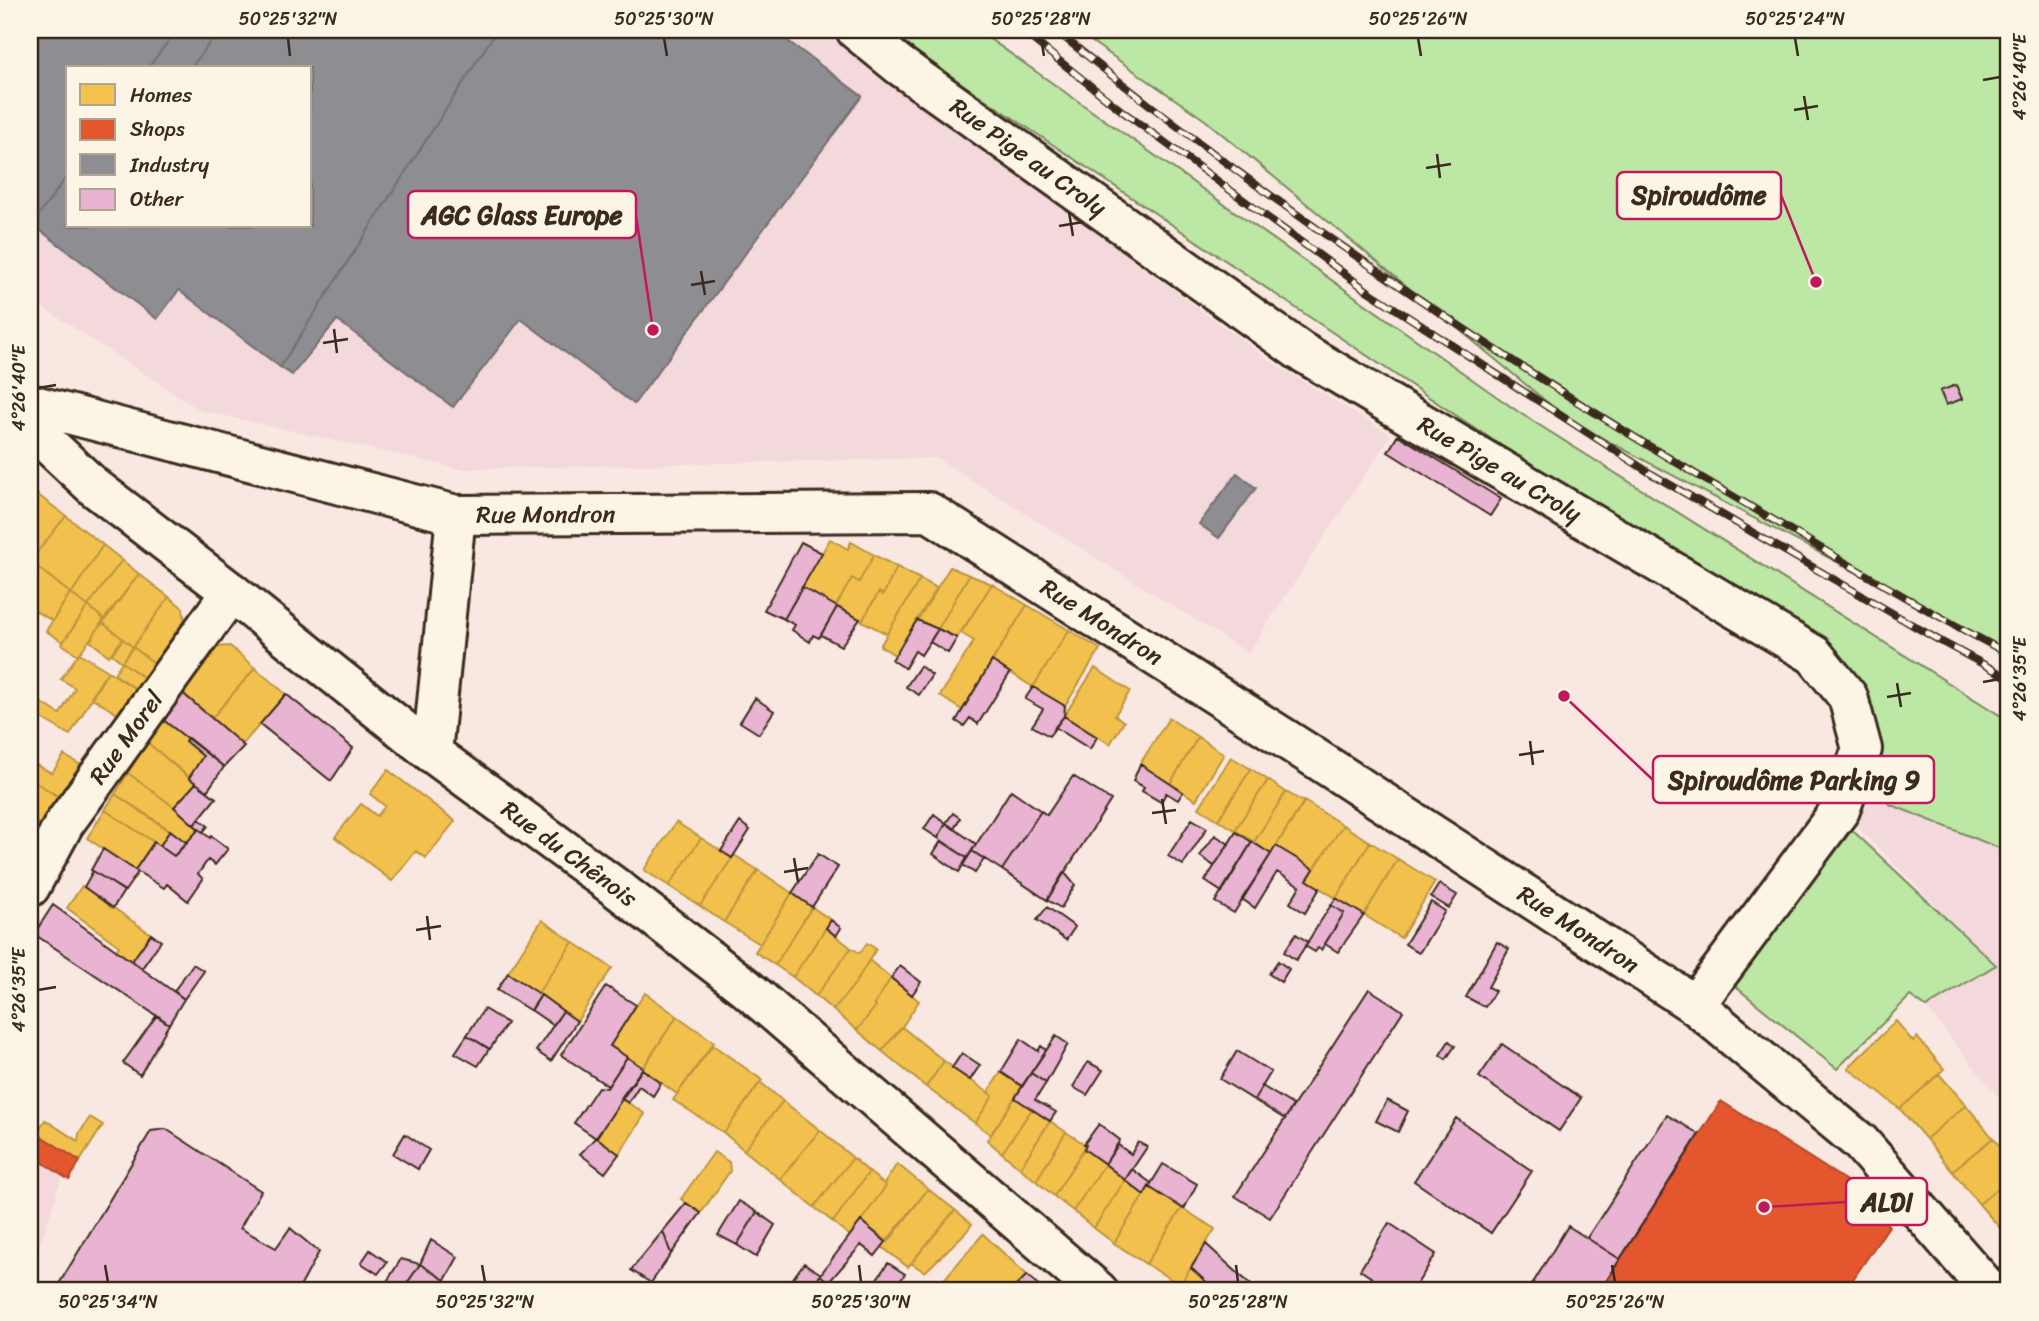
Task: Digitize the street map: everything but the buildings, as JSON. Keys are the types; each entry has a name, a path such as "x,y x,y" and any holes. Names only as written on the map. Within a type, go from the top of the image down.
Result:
{"street":[{"name":"Rue Pige au Croly","path":"856,30 899,65 1300,351 1814,655 1848,696 1862,749 1840,810 1695,1005"},
{"name":"Rue Mondron","path":"30,404 456,515 929,512 1306,752 1695,1005 1860,1142 1990,1291"},
{"name":"Rue du Chênois","path":"30,428 94,487 231,592 432,753 619,890 745,987 1098,1291"},
{"path":"432,753 456,515"},
{"name":"Rue Morel","path":"30,887 64,824 231,592"}],"shaded area":[{"path":"30,30 821,30 1270,361 1391,435 1248,653 937,458 460,469 200,410 30,299"},
{"path":"1856,767 1890,804 2009,850 2009,1110 1926,1007 1996,965 1840,810"},
{"path":"30,1127 72,1146 30,1275"}],"green space":[{"path":"882,30 977,30 1520,413 2009,721 2009,852 1889,804 1813,655"},
{"path":"1075,30 2009,30 2009,653 1570,421 1205,120"},
{"path":"1852,830 1996,965 1926,1007 1910,996 1837,1069 1731,983"}],"railway":[{"path":"1021,30 1122,111 1368,291 1650,473 2009,678"},
{"path":"1055,30 1225,162 1312,225 1490,346 1672,460 1886,586 2009,654"}],"place":[{"name":"Spiroudôme","path":"1816,282"},
{"name":"AGC Glass Europe","path":"653,330"},
{"name":"Spiroudôme Parking 9","path":"1564,696"},
{"name":"ALDI","path":"1764,1207"}]}
